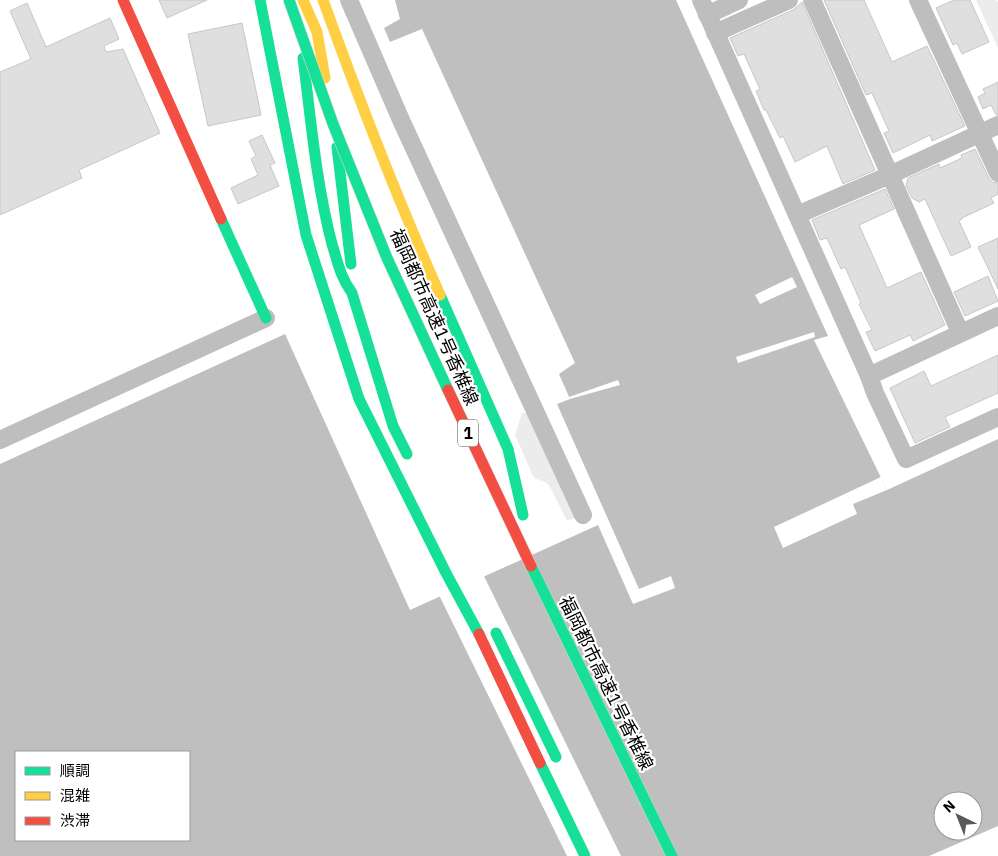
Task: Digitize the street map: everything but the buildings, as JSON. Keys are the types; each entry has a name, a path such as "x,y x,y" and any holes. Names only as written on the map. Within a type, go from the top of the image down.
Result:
{"main road":[{"path":"123,0 266,318"},
{"path":"260,0 306,235 359,399 446,573 477,630 585,856"},
{"name":"福岡都市高速1号香椎線","path":"288,0 332,124 387,258 518,541 672,856"},
{"path":"302,0 334,90"},
{"path":"302,0 300,40 319,182 327,224 342,280 352,293"},
{"path":"302,0 317,32 334,129 353,276 352,293 393,426 413,466"},
{"name":"1","path":"324,0 357,93 407,220 508,449 525,520 498,459"},
{"path":"492,624 561,768"},
{"name":"福岡都市高速1号香椎線","path":"597,676 680,856"}],"street":[{"path":"349,0 401,120 583,515"},
{"path":"739,0 704,7 906,459 998,416"},
{"path":"715,33 789,0"},
{"path":"812,0 960,332"},
{"path":"918,0 998,173"},
{"path":"797,215 998,126"},
{"path":"869,376 960,332 998,316"},
{"path":"0,440 266,318"}],"shaded area":[{"path":"395,0 676,0 828,336 814,340 887,490 998,439 998,826 983,833 983,791 933,791 933,841 964,841 929,856 0,856 0,464 285,334 410,610 598,525 633,604 675,588 671,576 639,589 557,404 570,399 559,374 575,363 422,29 390,42 384,28 400,19"},
{"path":"976,0 996,0 998,2 998,48"},
{"path":"522,413 526,413 529,418 576,517 567,521 549,485 534,478 515,435"}],"pier":[{"path":"792,277 797,287 760,304 755,295"},
{"path":"814,332 815,337 738,363 736,357"},
{"path":"618,380 620,385 570,399 569,397"},
{"path":"881,477 887,490 853,504 857,514 783,548 774,527"},
{"path":"483,574 621,856 567,856 439,595"}],"traffic: fast":[{"path":"260,0 306,235 359,399 446,573 479,634"},
{"path":"289,0 333,124 387,258 448,390"},
{"path":"303,58 318,175 332,244 342,275 352,293 393,426 407,454"},
{"path":"337,147 351,264"},
{"path":"221,219 266,318"},
{"path":"440,295 508,449 523,515"},
{"path":"531,566 672,856"},
{"path":"496,633 556,757"},
{"path":"540,763 585,856"}],"traffic: slow":[{"path":"303,0 317,32 325,78"},
{"path":"323,0 379,149 440,295"}],"traffic: jam":[{"path":"123,0 221,219"},
{"path":"448,390 531,566"},
{"path":"479,634 540,763"}]}
